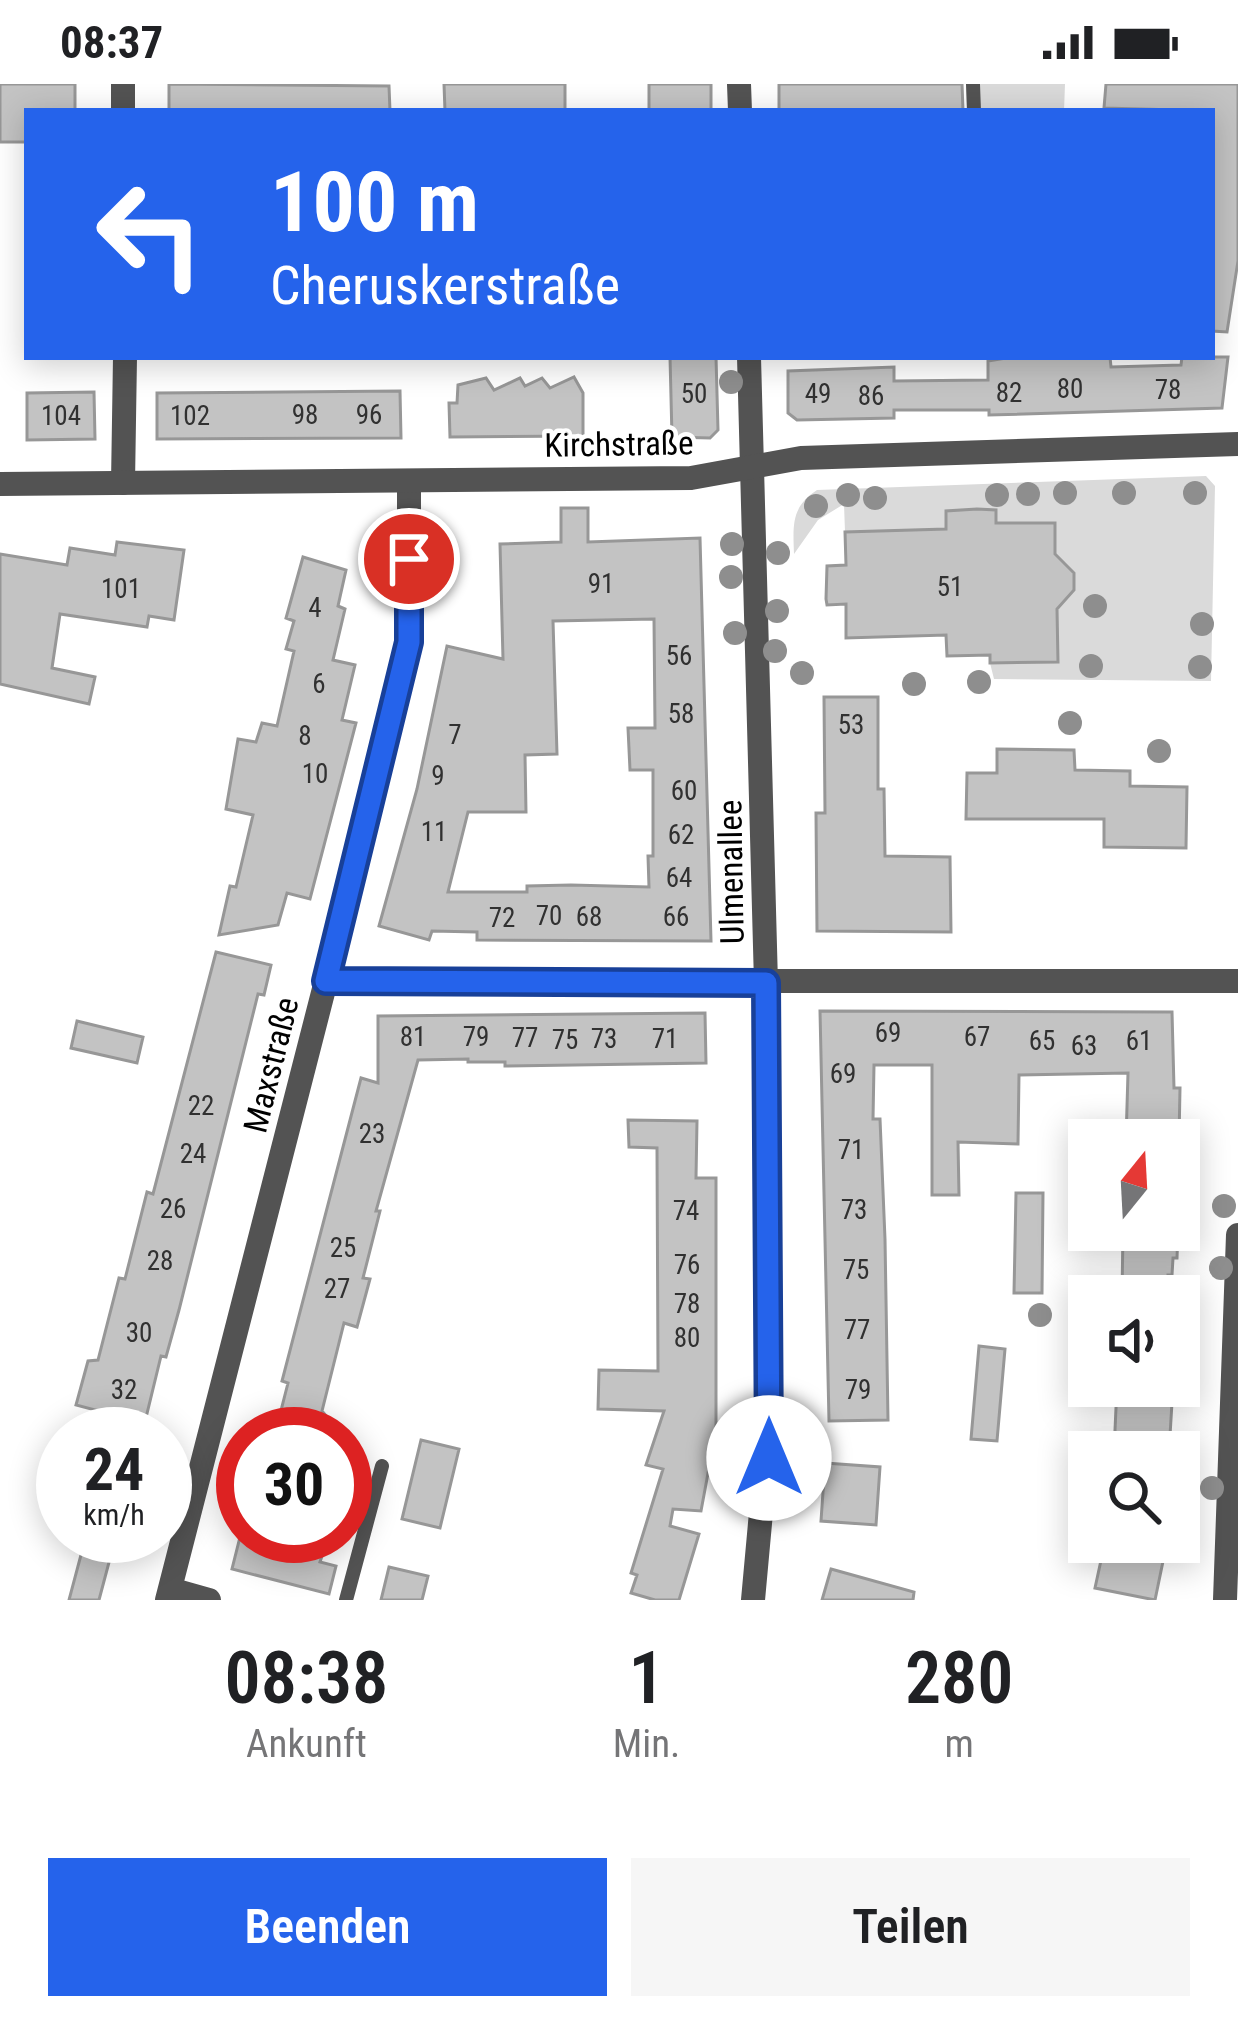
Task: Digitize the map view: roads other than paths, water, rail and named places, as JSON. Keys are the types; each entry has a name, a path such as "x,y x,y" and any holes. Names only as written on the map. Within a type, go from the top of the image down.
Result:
{"street":[{"path":"123,483 125,360"},
{"name":"Ulmenallee","path":"749,360 766,983 769,1458 753,1600"},
{"name":"Kirchstraße","path":"0,484 691,478 801,458 1238,444"},
{"name":"Maxstraße","path":"209,1600 168,1595 409,642 409,482"},
{"path":"326,981 1238,981"},
{"path":"1225,1600 1238,1235"}],"lane":[{"path":"346,1600 382,1466"}]}
